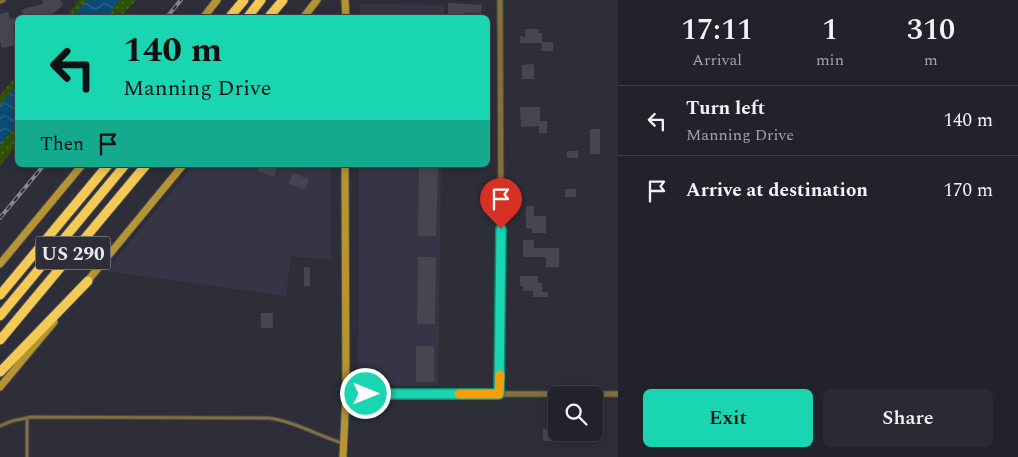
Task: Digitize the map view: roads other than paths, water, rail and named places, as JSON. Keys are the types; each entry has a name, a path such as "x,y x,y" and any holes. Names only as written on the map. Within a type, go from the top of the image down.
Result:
{"highway":[{"path":"232,15 244,0"},
{"path":"248,15 261,0"},
{"path":"270,15 282,0"},
{"name":"US 290","path":"0,295 106,167"},
{"path":"0,316 123,167"},
{"name":"US 290","path":"0,340 144,167"},
{"path":"0,372 88,281"}],"main road":[{"path":"205,15 217,0"},
{"path":"305,15 317,0"},
{"path":"345,0 346,15"},
{"path":"0,264 80,167"},
{"path":"0,386 181,167"},
{"path":"342,457 346,394 345,167"}],"street":[{"path":"499,394 501,1"},
{"path":"346,394 618,394"}],"lane":[{"path":"0,426 27,418 268,418 280,420 343,443"},
{"path":"27,418 27,457"}],"water":[{"path":"87,0 120,0 108,15 74,15"},
{"path":"15,86 15,126 0,145 0,105"}],"railway":[{"path":"168,15 181,0"},
{"path":"0,218 42,167"}]}
